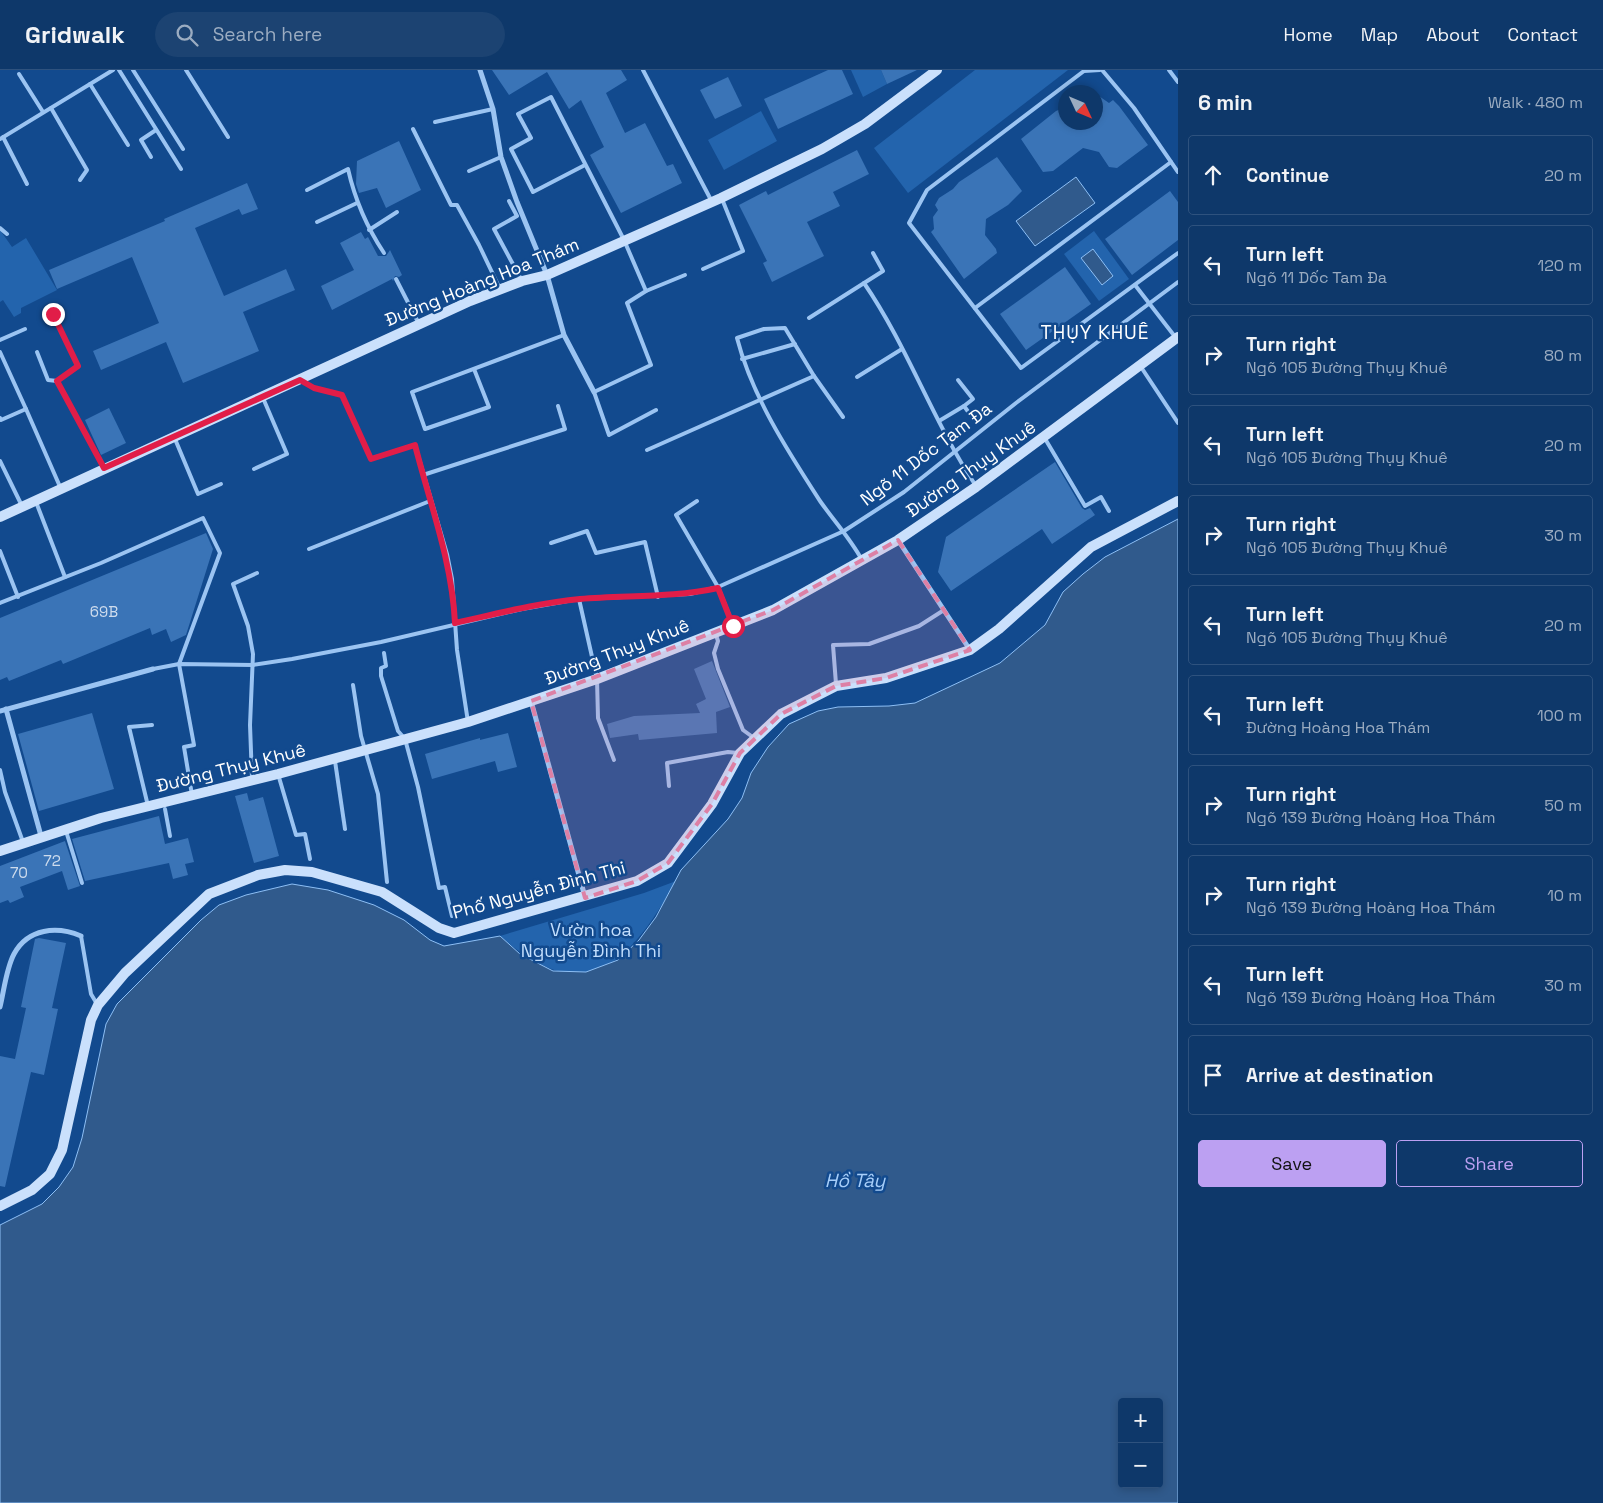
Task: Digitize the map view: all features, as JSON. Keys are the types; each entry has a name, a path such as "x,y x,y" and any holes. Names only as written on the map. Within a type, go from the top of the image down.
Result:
{"main road":[{"name":"Đường Hoàng Hoa Thám","path":"0,517 104,468 263,398 419,324 500,289 547,275 717,200 840,139 865,124 933,71"},
{"name":"Đường Thụy Khuê","path":"0,851 41,836 148,806 278,774 468,722 597,679 773,610 898,540 976,487 1177,337"},
{"name":"Phố Nguyễn Đình Thi","path":"0,1206 32,1190 50,1174 62,1150 91,1020 98,1005 126,973 209,894 258,876 285,870 312,872 382,892 439,928 454,933 586,898 638,882 668,863 712,804 740,753 781,714 836,686 886,678 970,650 999,629 1091,547 1178,501"}],"street":[{"path":"480,70 493,109 501,158 547,275 564,335 594,392"},
{"path":"898,540 970,650"},
{"path":"41,836 3,710 153,669"},
{"path":"531,701 586,898"},
{"path":"0,1007 14,954 27,940 46,929 65,930 81,936"}],"lane":[{"path":"28,184 1,138 113,70"},
{"path":"119,70 181,169"},
{"path":"133,70 183,149"},
{"path":"186,70 228,137"},
{"path":"643,70 717,200 743,251 703,269"},
{"path":"1178,172 1134,108 1101,70 1083,71 927,190 909,223 1021,368 1178,253"},
{"path":"1169,70 1178,82"},
{"path":"19,74 43,112"},
{"path":"90,84 128,145"},
{"path":"584,166 533,192 511,149 531,138 518,114 551,97 584,166 624,240 646,292"},
{"path":"51,108 87,170 80,180"},
{"path":"435,122 493,109"},
{"path":"413,129 451,205 457,205 500,289"},
{"path":"151,157 141,140 156,130"},
{"path":"469,170 501,158"},
{"path":"975,308 1171,162"},
{"path":"307,190 348,169 357,203 369,230 384,253"},
{"path":"509,201 517,216 494,229 522,281"},
{"path":"317,222 357,203"},
{"path":"369,230 397,212"},
{"path":"0,228 7,234"},
{"path":"809,318 883,271 873,253"},
{"path":"656,410 609,435 594,392 651,365 627,303 646,292 685,275"},
{"path":"396,279 419,324"},
{"name":"Ngõ 11 Dốc Tam Đa","path":"153,669 179,664 253,665 365,645 455,623 580,599 658,597 690,594 718,588 844,530 904,492 953,452 1178,282"},
{"path":"864,283 882,309 953,452 976,487"},
{"path":"1134,284 1177,337"},
{"path":"37,352 48,380 57,381 78,366 53,314"},
{"path":"843,416 814,376 796,344 784,328 764,329 736,338 742,359 761,401 820,500 844,530 862,560"},
{"path":"0,340 25,329"},
{"path":"474,369 490,407 425,429 412,392 564,335"},
{"path":"742,359 796,344"},
{"path":"857,377 902,349"},
{"path":"0,352 61,488"},
{"path":"1140,365 1178,423"},
{"path":"0,370 7,367"},
{"path":"647,450 814,376"},
{"path":"300,380 314,388 342,395 371,459 415,445 447,554 452,579 455,623 468,722"},
{"path":"939,421 973,399 958,380"},
{"path":"57,381 104,468"},
{"path":"254,469 287,454 263,398"},
{"path":"423,475 565,429 558,406"},
{"path":"964,406 972,417"},
{"path":"0,418 1,420 26,409"},
{"path":"174,437 198,494 221,484"},
{"path":"1044,437 1085,506 1101,497 1109,511"},
{"path":"0,462 22,506"},
{"path":"36,501 65,577"},
{"path":"309,549 430,501"},
{"path":"697,501 676,515 718,588 733,626"},
{"path":"0,603 203,518 220,553 179,664 194,745 184,748 192,795"},
{"path":"551,543 587,531 596,553 646,542 658,597"},
{"path":"0,551 18,597"},
{"path":"252,780 250,725 253,665 248,626 233,584 257,574"},
{"path":"580,599 597,679 598,718 614,760"},
{"path":"836,686 833,645 869,644 919,626 944,610"},
{"path":"716,632 718,641 714,654 718,669 743,730 754,738"},
{"path":"384,653 386,666 380,668 381,676 398,730 405,739 418,787 439,888 445,887 452,916"},
{"path":"353,685 360,736 378,794 387,882"},
{"path":"148,806 129,727 138,724 141,728 152,725"},
{"path":"669,786 668,763 728,752 740,753"},
{"path":"334,759 345,829"},
{"path":"0,770 23,842"},
{"path":"278,774 296,835 305,834 310,858"},
{"path":"165,809 170,836"},
{"path":"65,829 82,884"},
{"path":"81,936 91,994 98,1005"}],"highlighted area":[{"path":"898,540 970,650 886,678 836,686 781,714 740,753 712,804 668,863 637,881 585,898 531,701 773,610"}],"green space":[{"path":"851,70 881,70 887,84 863,97"},
{"path":"975,70 1068,70 908,193 874,148"},
{"path":"761,111 777,141 724,170 708,140"},
{"path":"0,230 12,247 26,238 57,290 21,308 21,313 14,317 3,300 0,302"},
{"path":"1094,231 1129,279 1099,301 1064,254"},
{"name":"Vườn hoa Nguyễn Đình Thi","path":"676,881 659,910 641,934 623,954 603,967 581,973 557,971 530,959 500,936 644,893"}],"water":[{"path":"1076,177 1095,203 1035,246 1016,221"},
{"path":"1093,249 1113,276 1102,285 1081,258"},
{"name":"Hồ Tây","path":"1178,519 1178,1503 0,1503 0,1225 42,1204 59,1187 73,1167 82,1138 106,1024 117,1004 201,920 219,905 246,895 292,884 328,890 374,905 404,920 430,940 444,946 500,936 520,954 553,971 586,972 618,960 639,940 656,917 681,870 728,819 742,798 751,773 768,747 789,724 818,711 838,707 889,706 915,703 1000,663 1045,625 1063,592 1105,557"}],"building":[{"path":"492,70 621,70 627,80 606,93 625,133 645,123 667,166 673,164 682,183 621,213 590,155 604,147 581,100 569,109 547,72 509,95"},
{"path":"828,70 842,70 853,94 778,129 764,99"},
{"path":"881,70 917,70 887,84"},
{"path":"728,77 742,106 715,119 700,90"},
{"path":"1103,99 1109,103 1113,100 1148,145 1117,168 1109,167 1099,152 1083,148 1053,171 1043,172 1021,139 1058,110 1058,130 1103,130"},
{"path":"399,141 421,190 386,208 377,188 359,193 356,184 357,161"},
{"path":"857,150 869,174 833,192 840,206 807,222 824,256 772,282 763,263 767,261 739,205 766,191 768,195"},
{"path":"997,157 1022,191 1008,205 986,219 985,235 997,253 964,279 931,232 934,229 933,217 938,210 935,205 939,198 953,189 959,182"},
{"path":"247,183 258,209 242,215 239,209 195,228 224,296 286,269 295,290 243,312 259,351 183,383 166,342 101,370 93,351 159,323 132,257 57,289 49,270 165,221 164,219"},
{"path":"1170,191 1178,202 1178,240 1132,275 1105,239"},
{"path":"361,232 365,239 368,237 378,256 386,256 390,250 402,275 399,277 395,276 393,281 392,279 332,310 321,286 354,270 340,243"},
{"path":"1065,267 1091,304 1026,350 1000,314"},
{"path":"109,408 126,443 101,455 85,420"},
{"path":"1055,462 1082,508 1085,510 1090,508 1095,515 1052,544 1042,529 951,591 938,572 946,537"},
{"path":"206,533 213,549 186,635 171,642 166,629 152,635 150,628 63,664 61,660 9,681 7,677 0,680 0,618"},
{"path":"712,661 730,707 716,712 717,733 639,740 638,734 610,738 607,724 634,716 700,713 696,704 706,699 694,669"},
{"path":"92,713 114,789 39,811 18,734"},
{"path":"508,733 517,767 498,772 495,761 432,779 425,754 480,738 480,740"},
{"path":"247,793 249,801 263,797 279,856 254,863 235,796"},
{"path":"159,816 165,844 188,838 194,862 185,864 188,875 173,879 169,863 85,881 72,839"},
{"path":"65,841 80,886 68,890 62,871 20,887 24,897 10,903 8,900 0,903 0,866"},
{"path":"39,938 66,943 52,1008 58,1009 44,1075 31,1072 5,1187 0,1186 0,1056 15,1059 26,1008 21,1007 35,939"}],"district":[{"name":"THỤY KHUÊ","path":"1095,332"}],"route":[{"path":"53,314 78,366 57,381 104,468 300,380 314,388 342,395 371,459 415,445 447,554 452,579 455,623 580,599 658,597 690,594 718,588 733,626"}]}
